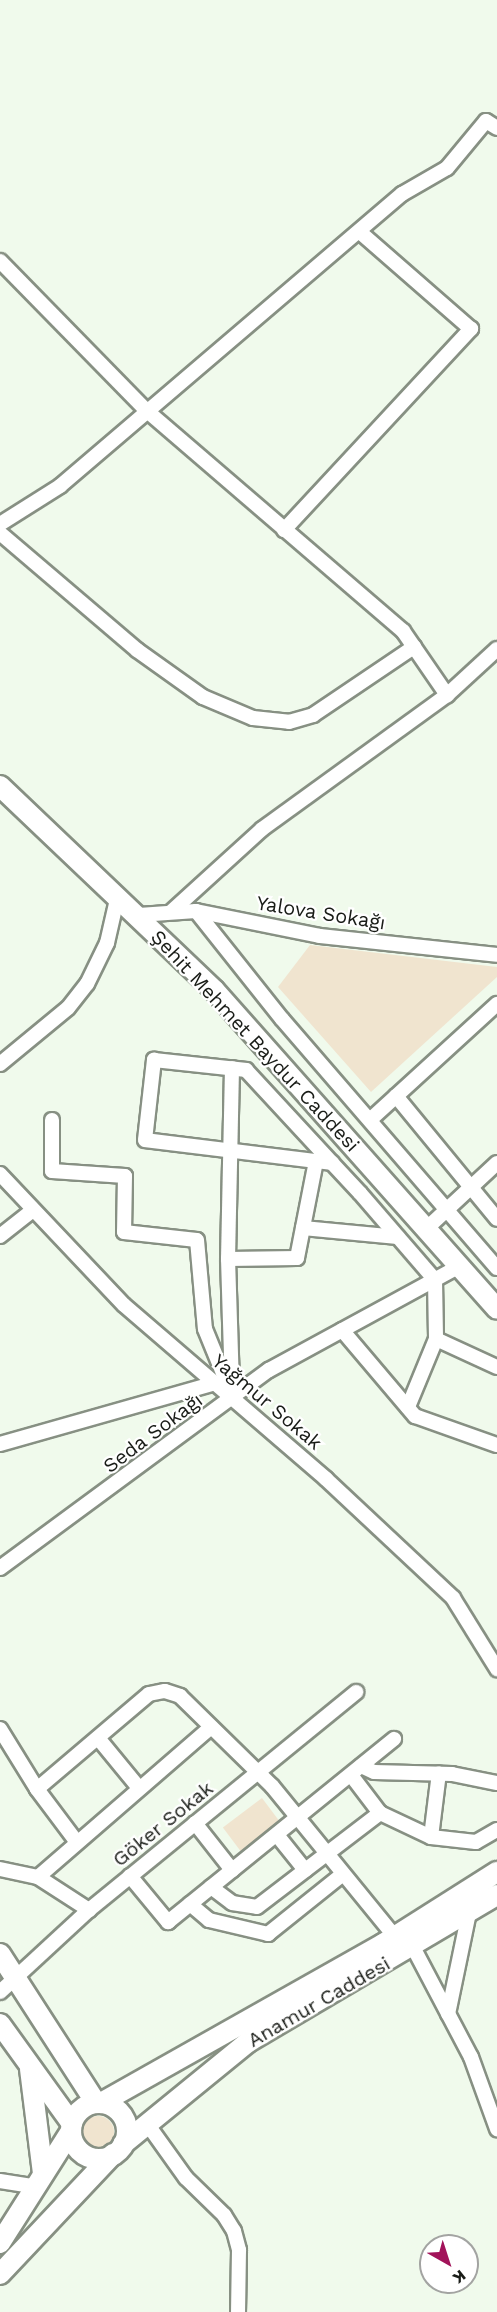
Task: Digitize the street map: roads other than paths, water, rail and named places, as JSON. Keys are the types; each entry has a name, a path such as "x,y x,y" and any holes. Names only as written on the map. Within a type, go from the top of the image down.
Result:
{"street":[{"path":"0,524 60,486 146,410 361,233 402,194 447,168 491,124"},
{"path":"284,530 471,329 361,233"},
{"path":"0,261 146,410 403,631 447,695"},
{"path":"0,533 137,651 203,697 253,718 289,722 313,715 414,647"},
{"path":"172,911 284,812 447,695 497,649"},
{"name":"Şehit Mehmet Baydur Caddesi","path":"0,786 139,915 214,990 497,1309"},
{"path":"0,1064 68,1008 87,984 107,943 117,895"},
{"path":"196,911 282,1019 371,1119 497,1268"},
{"name":"Yalova Sokağı","path":"139,915 196,911 320,936 497,955"},
{"path":"371,1119 497,1004"},
{"path":"332,1163 233,1153 146,1140 154,1060 246,1070 332,1163 435,1280 436,1339 408,1407"},
{"path":"232,1068 233,1153 228,1259 232,1397"},
{"path":"396,1096 497,1219"},
{"path":"52,1120 52,1171 124,1176 124,1232 198,1240 205,1329 232,1397"},
{"path":"228,1259 297,1258 316,1161"},
{"path":"426,1229 497,1163"},
{"name":"Yağmur Sokak","path":"0,1174 124,1305 232,1397 453,1598 497,1669"},
{"path":"0,1236 33,1210"},
{"path":"303,1228 398,1237"},
{"name":"Seda Sokağı","path":"0,1568 269,1370 460,1266"},
{"path":"342,1330 415,1416 497,1445"},
{"path":"436,1339 497,1367"},
{"path":"0,1444 215,1383"},
{"path":"37,1790 144,1698 160,1691 180,1696 257,1771 395,1937 412,1947 471,2057 497,2129"},
{"name":"Göker Sokak","path":"0,1992 89,1910 356,1692"},
{"path":"38,1877 76,1841 211,1727"},
{"path":"0,1729 37,1790 76,1841"},
{"path":"98,1738 139,1788"},
{"path":"130,1876 168,1922 394,1739"},
{"path":"356,1770 439,1773 497,1783"},
{"path":"356,1770 380,1813 431,1837 476,1842 497,1830"},
{"path":"431,1837 439,1773"},
{"path":"212,1887 232,1903 257,1907 380,1813"},
{"path":"195,1823 232,1870"},
{"path":"277,1835 304,1870"},
{"path":"0,1869 38,1877 89,1910"},
{"name":"Anamur Caddesi","path":"99,2103 395,1937 497,1872"},
{"path":"190,1904 209,1920 268,1934 343,1874"},
{"name":"Anamur Caddesi","path":"0,2274 118,2149 248,2042 497,1895"},
{"path":"448,2014 469,1913"},
{"path":"0,1954 99,2103"},
{"path":"0,2024 72,2128 75,2145 86,2155 100,2158 118,2149 127,2131 124,2118 115,2107 99,2103 84,2108 72,2128 40,2180 0,2243"},
{"path":"28,2063 40,2180"},
{"path":"148,2125 186,2178 224,2216 234,2231 239,2250 238,2312"},
{"path":"0,2181 40,2180"}]}
